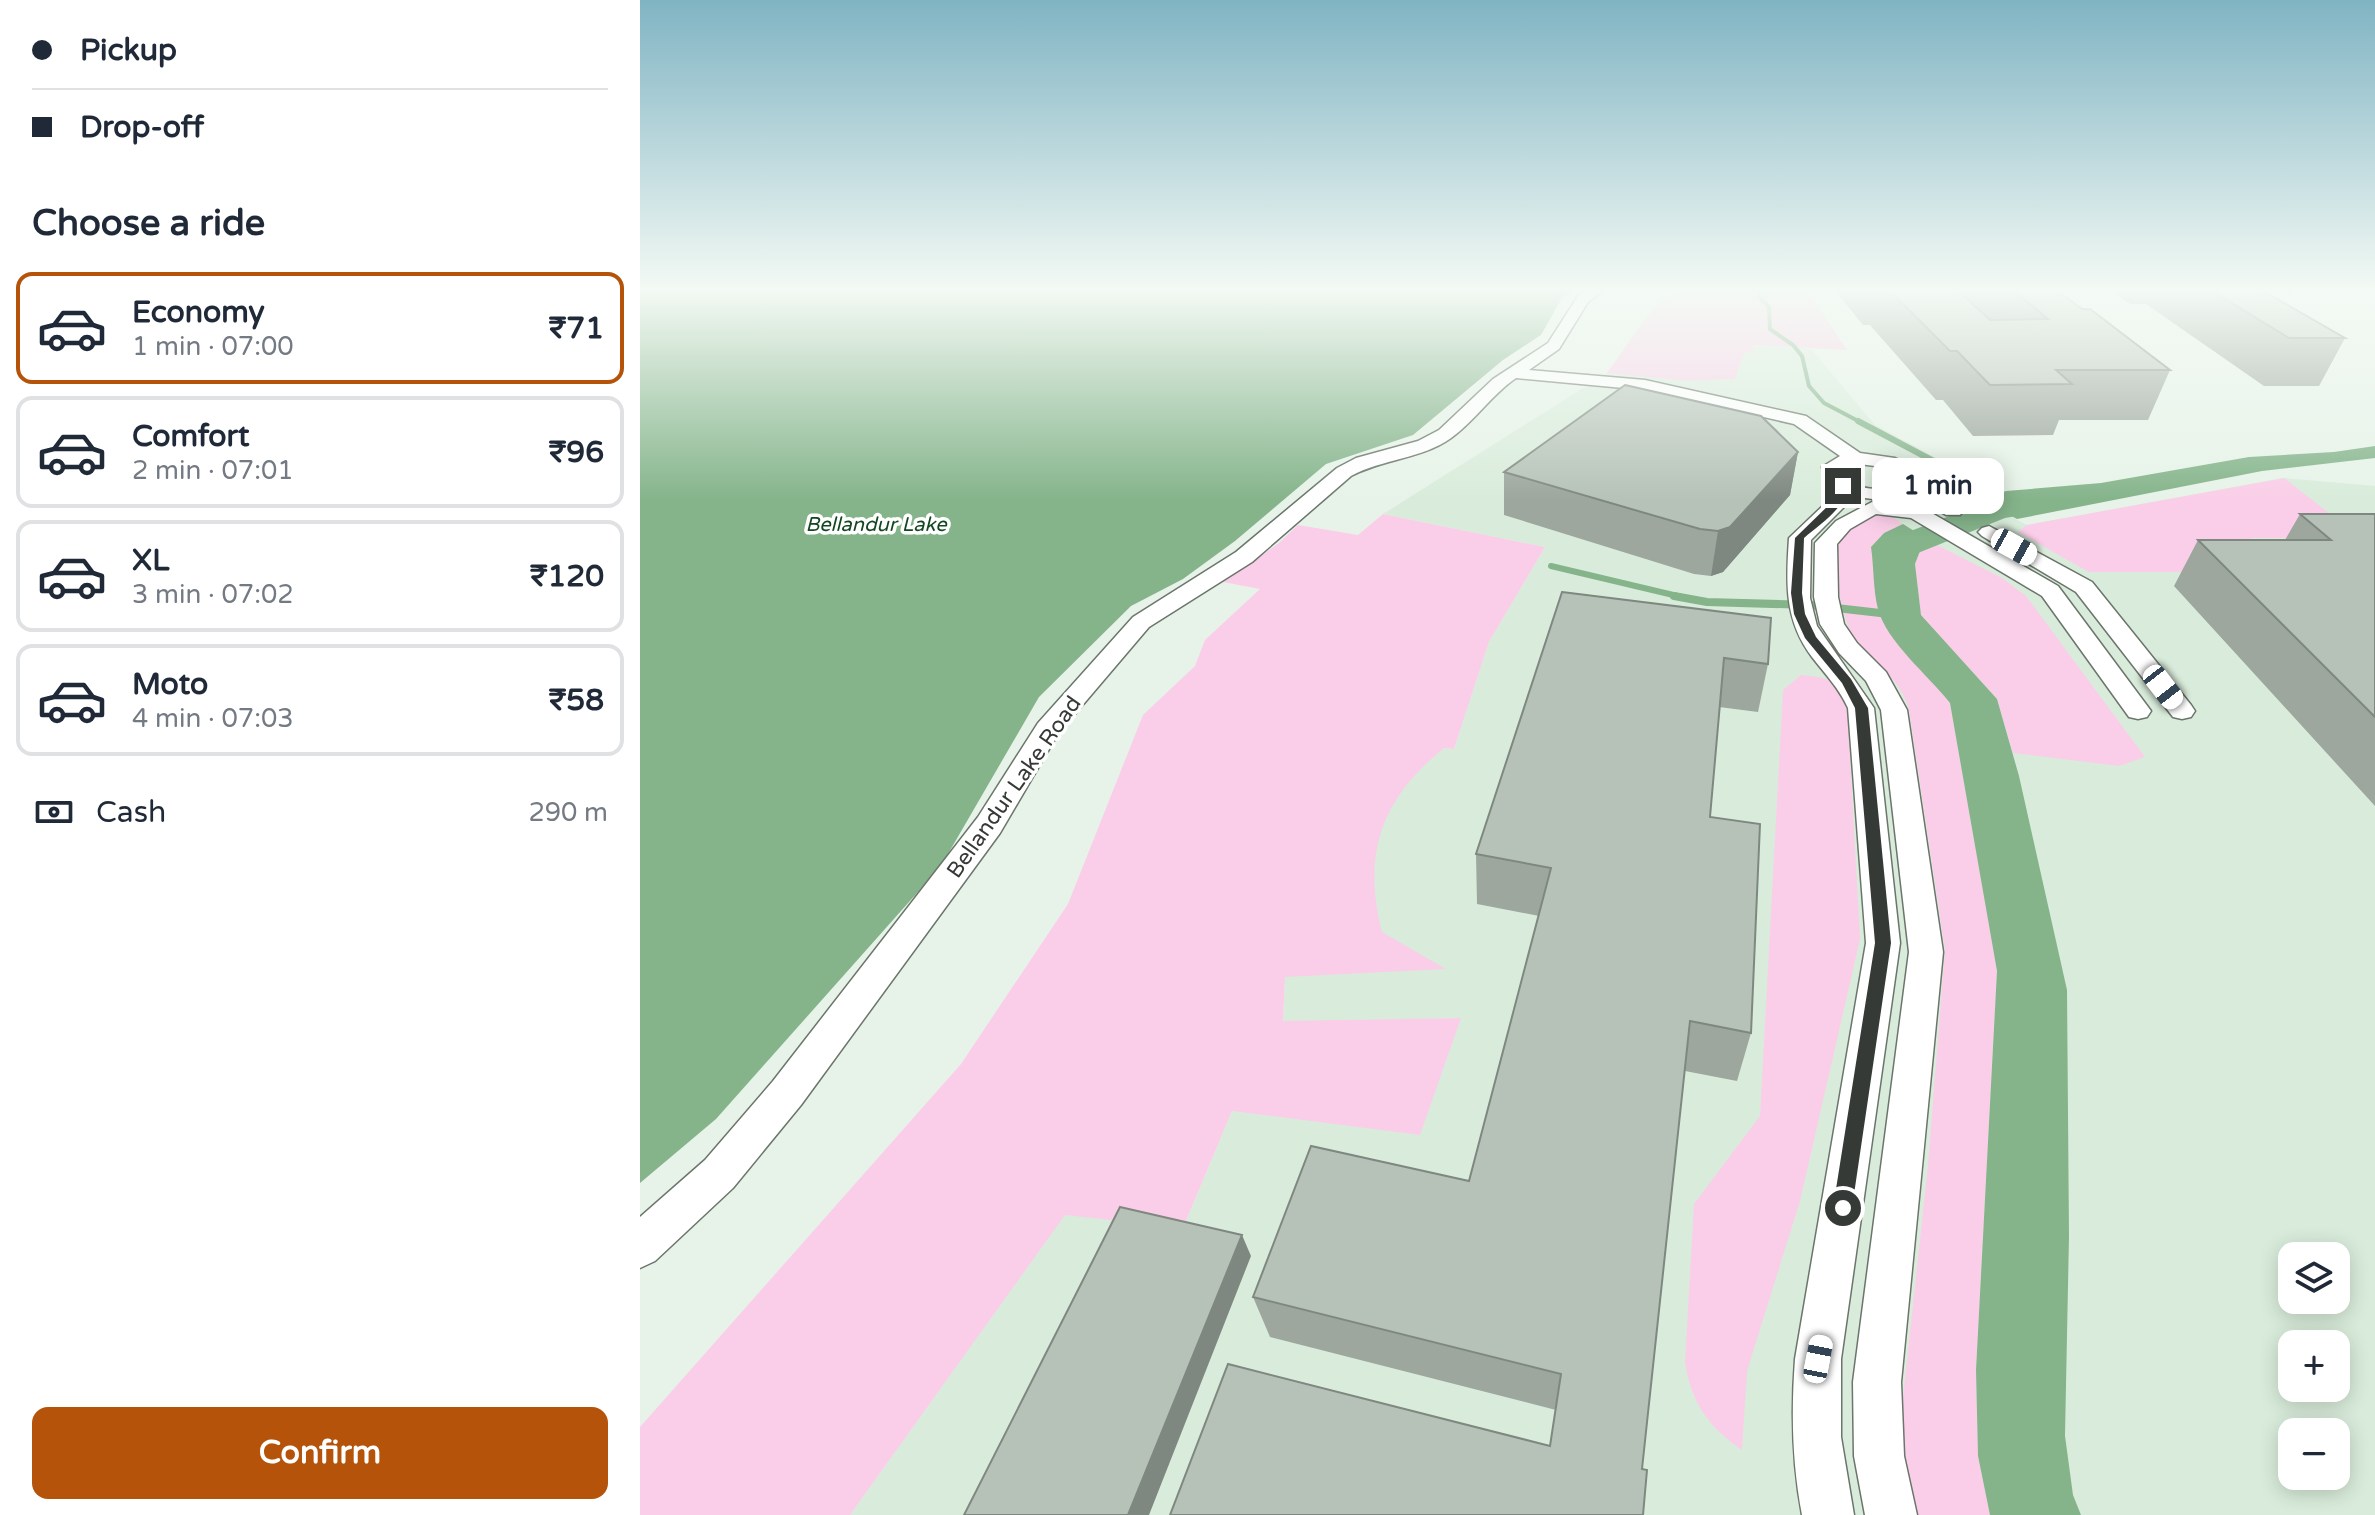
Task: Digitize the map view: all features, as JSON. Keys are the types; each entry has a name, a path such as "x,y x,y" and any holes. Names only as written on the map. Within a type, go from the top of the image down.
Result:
{"street":[{"name":"Bellandur Lake Road","path":"640,1246 719,1174 787,1093 989,825 1048,729 1141,622 1244,557 1344,472 1363,462 1424,445 1445,434 1505,378 1535,359"},
{"path":"1505,378 1637,395 1783,428 1845,469 1862,493 1923,501 1995,535 2084,587 2182,711"},
{"path":"1845,469 1878,459 1898,465 1911,474 1923,501 1967,542 2050,591 2138,711"},
{"path":"1828,1515 1817,1448 1815,1402 1818,1359 1883,943 1861,708 1847,681 1811,638 1797,603 1800,538 1838,502 1845,469"},
{"path":"1891,1515 1879,1456 1877,1382 1926,952 1894,710 1877,678 1848,648 1832,624 1826,606 1826,543 1843,525 1872,508 1923,501"}],"shaded area":[{"path":"1617,359 1742,359 1735,379 1687,381 1607,373"},
{"path":"1742,359 1819,359 1875,425 1942,461 1987,497 1981,501 2027,525 2284,478 2375,486 2375,1515 850,1515 1065,1214 1183,1228 1232,1111 1461,1018 1283,1022 1288,906 1143,715 1454,749 1489,642 1545,547 1383,514 1607,373 1687,381 1735,379"},
{"path":"2284,478 2375,549 2331,538 2252,538 2210,572 2089,572 2018,532 2027,525"},
{"path":"1883,511 1903,524 1884,533 1871,547 1875,565 1903,628 1950,703 1997,971 1976,1370 1978,1456 1990,1515 1916,1515 1904,1452 1901,1416 1928,1165 1945,950 1909,710 1893,680 1865,653 1852,635 1837,579 1837,553 1843,537 1858,523"},
{"path":"1383,514 1545,547 1489,642 1454,749 1444,748 1405,787 1391,808 1376,853 1374,878 1382,932 1446,969 1285,977 1283,1021 1461,1018 1420,1135 1232,1111 1183,1228 1065,1215 850,1515 640,1515 640,1427 961,1064 1068,904 1143,715 1195,666 1205,640 1260,589 1223,582 1279,543 1298,525 1358,535"},
{"path":"1935,544 2002,578 2026,596 2145,757 2119,766 2013,753 1997,699 1921,615 1915,563 1920,551"},
{"path":"1801,675 1828,680 1847,701 1860,939 1800,1201 1747,1371 1742,1450 1720,1432 1703,1412 1692,1389 1685,1362 1694,1204 1760,1116 1783,690"}],"water":[{"name":"Bellandur Lake","path":"640,359 1505,359 1413,435 1326,464 1235,541 1183,579 1131,606 1039,697 941,866 716,1119 640,1183"},
{"path":"2375,446 2375,458 2262,471 2017,519 1980,500 2006,491 2101,483 2249,457 2334,452"},
{"path":"1903,524 1935,544 1920,551 1915,564 1921,615 1997,699 2019,776 2067,990 2069,1236 2065,1436 2073,1495 2081,1515 1990,1515 1978,1456 1976,1370 1997,971 1950,703 1890,633 1876,602 1871,547 1884,533"}],"building":[{"path":"1964,359 2155,359 2170,370 2056,370 2072,384 1990,385"},
{"path":"1625,385 1761,416 1798,452 1730,527 1718,531 1700,529 1504,472"},
{"path":"2300,514 2375,514 2375,717 2198,540 2331,540"},
{"path":"1562,592 1771,618 1768,664 1724,658 1710,817 1760,824 1751,1033 1690,1021 1642,1469 1647,1470 1643,1515 1170,1515 1228,1364 1550,1446 1561,1374 1253,1297 1311,1146 1469,1181 1551,868 1476,854"},
{"path":"1120,1207 1242,1235 1128,1515 964,1515"}],"waterway":[{"path":"1803,359 1809,386 1824,403 1862,423"},
{"path":"1858,421 1941,465 1966,490 1998,509"},
{"path":"1898,578 1895,550 1998,509 2058,500"},
{"path":"1551,566 1686,598"},
{"path":"1674,596 1707,602 1810,605 1889,614"}],"route":[{"path":"1843,486 1838,502 1810,524 1800,538 1797,603 1803,625 1821,652 1847,681 1861,708 1883,943 1843,1208"}]}
